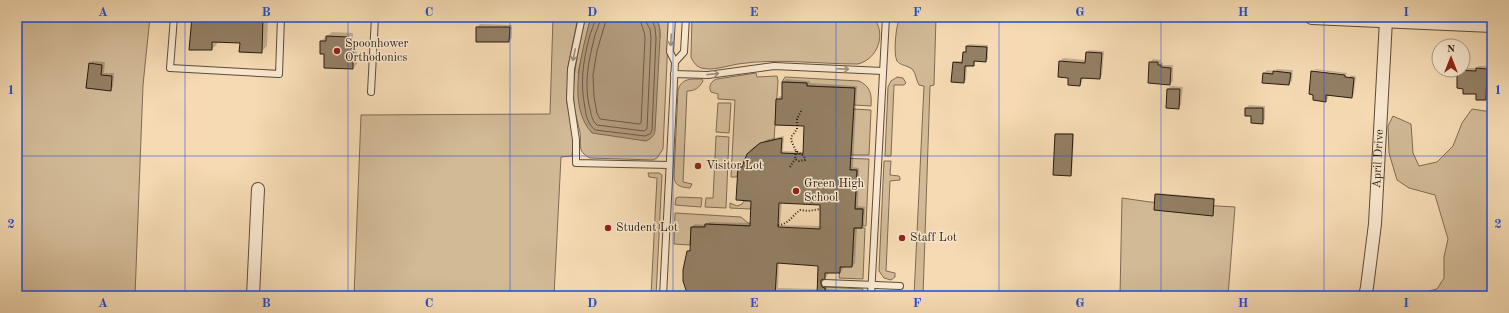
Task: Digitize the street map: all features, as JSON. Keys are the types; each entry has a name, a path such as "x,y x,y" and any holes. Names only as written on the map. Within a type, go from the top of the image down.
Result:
{"street":[{"path":"1312,17 1488,22"},
{"name":"April Drive","path":"1365,296 1375,224 1386,19"},
{"path":"253,296 258,189"}],"lane":[{"path":"174,17 170,68 279,74 281,17"},
{"path":"371,92 375,17"},
{"path":"582,17 571,69 570,99 576,140 576,164 669,165"},
{"path":"662,296 675,62 670,52 672,17"},
{"path":"675,62 684,52 686,17"},
{"path":"871,296 886,17"},
{"path":"674,74 708,75 774,66 883,71"},
{"path":"825,283 900,286"}],"path":[{"path":"790,167 795,159 796,151 792,136 797,129 797,119 802,109"},
{"path":"795,159 802,161 805,159 804,156 796,151"},
{"path":"778,225 789,222 800,210 808,211 820,209"}],"shaded area":[{"path":"17,17 150,17 143,85 135,296 17,296"},
{"path":"553,17 578,17 568,67 567,103 574,137 572,156 561,157 554,296 354,296 361,115 550,114"},
{"path":"585,17 593,17 589,24 578,73 660,38 658,23 653,17 669,17 663,149 657,158 653,160 590,158 581,150 580,132 574,108 573,94 576,61"},
{"path":"692,17 873,17 877,23 880,38 871,57 858,64 768,61 705,69 696,65 691,57"},
{"path":"900,17 936,17 934,85 930,86 923,296 914,296 924,86 919,85 913,70 897,61 895,52 897,26"},
{"path":"756,73 757,77 777,76 778,81 774,140 762,143 753,148 746,156 742,167 738,167 737,177 731,177 735,100 718,99 718,94 711,92 710,86 712,82 717,79"},
{"path":"785,77 859,81 866,85 870,91 871,106 854,105 854,88 807,86 807,83 782,82"},
{"path":"897,77 903,78 906,83 904,85 894,85 891,156 885,156 888,87 891,81"},
{"path":"692,79 702,79 703,81 696,89 687,91 683,182 692,184 690,188 676,184 674,175 678,90 683,82"},
{"path":"718,103 731,103 729,133 716,132"},
{"path":"853,109 871,110 869,155 851,155"},
{"path":"1472,109 1492,112 1492,296 1419,296 1421,293 1437,289 1444,278 1444,257 1448,239 1435,195 1409,188 1397,180 1389,153 1388,126 1393,116 1411,124 1413,153 1419,166 1437,162 1453,146 1462,123"},
{"path":"716,136 729,137 726,208 705,207 706,198 713,198"},
{"path":"838,158 869,159 866,226 862,226 863,209 855,209 857,170 837,169"},
{"path":"884,161 891,161 890,175 899,176 900,178 900,180 890,181 886,271 895,273 895,277 891,280 884,278 879,271"},
{"path":"648,173 659,173 662,175 656,296 651,296 657,178 649,177"},
{"path":"676,198 702,198 701,207 675,205"},
{"path":"1122,198 1150,202 1235,207 1228,296 1120,296"},
{"path":"744,201 757,201 750,209 730,208 730,203 737,206 742,204"},
{"path":"675,213 741,217 748,223 756,223 756,226 705,224 705,227 691,227 690,245 674,244"},
{"path":"854,228 865,228 863,279 839,278 840,267 852,266"},
{"path":"825,287 863,289 862,296 838,296 838,293 825,292"}],"water":[{"path":"593,17 653,17 658,23 660,38 655,131 652,137 646,141 592,133 584,122 578,95 578,80 589,24"}],"building":[{"path":"192,17 263,17 262,53 239,52 240,43 212,42 212,50 189,50"},
{"path":"476,27 510,27 509,42 476,42"},
{"name":"Spoonhower Orthodonics","path":"326,36 349,37 349,48 353,48 353,69 324,68 324,54 320,54 320,41 326,41"},
{"path":"966,46 987,47 986,62 974,61 974,66 965,66 964,83 951,82 953,62 962,63 963,52 966,52"},
{"path":"1086,52 1102,53 1100,79 1081,78 1080,86 1068,85 1068,78 1058,77 1059,61 1085,63"},
{"path":"1149,62 1158,62 1158,65 1161,65 1161,67 1171,68 1170,85 1148,83"},
{"path":"89,63 102,65 101,75 112,76 111,91 86,88"},
{"path":"1476,68 1487,69 1486,100 1476,100 1476,94 1463,94 1463,89 1457,88 1457,78 1471,78 1471,71 1476,71"},
{"path":"1273,71 1291,73 1289,85 1262,83 1263,73 1273,74"},
{"path":"1311,71 1345,75 1345,77 1354,78 1352,98 1326,95 1326,102 1313,100 1313,95 1309,94"},
{"name":"Green High School","path":"782,82 807,83 807,86 855,88 850,170 857,170 855,209 863,209 862,228 854,228 852,267 840,267 840,273 825,273 825,279 821,280 821,283 822,287 825,288 825,296 817,296 818,266 777,263 775,296 688,296 683,281 683,270 687,251 690,251 691,227 705,227 705,224 750,226 751,201 736,200 738,167 742,167 747,154 760,143 782,138 781,153 803,154 804,126 775,125 776,99 782,99","holes":["779,203 820,205 820,229 778,227"]},
{"path":"1167,89 1180,89 1179,109 1166,108"},
{"path":"1245,108 1263,108 1263,124 1251,123 1251,116 1245,116"},
{"path":"1055,134 1073,134 1071,176 1053,175"},
{"path":"1155,194 1214,199 1213,216 1154,210"}],"place":[{"name":"Spoonhower Orthodonics","path":"337,51"},
{"name":"Visitor Lot","path":"698,166"},
{"name":"Green High School","path":"796,191"},
{"name":"Student Lot","path":"608,228"},
{"name":"Staff Lot","path":"902,238"}]}
